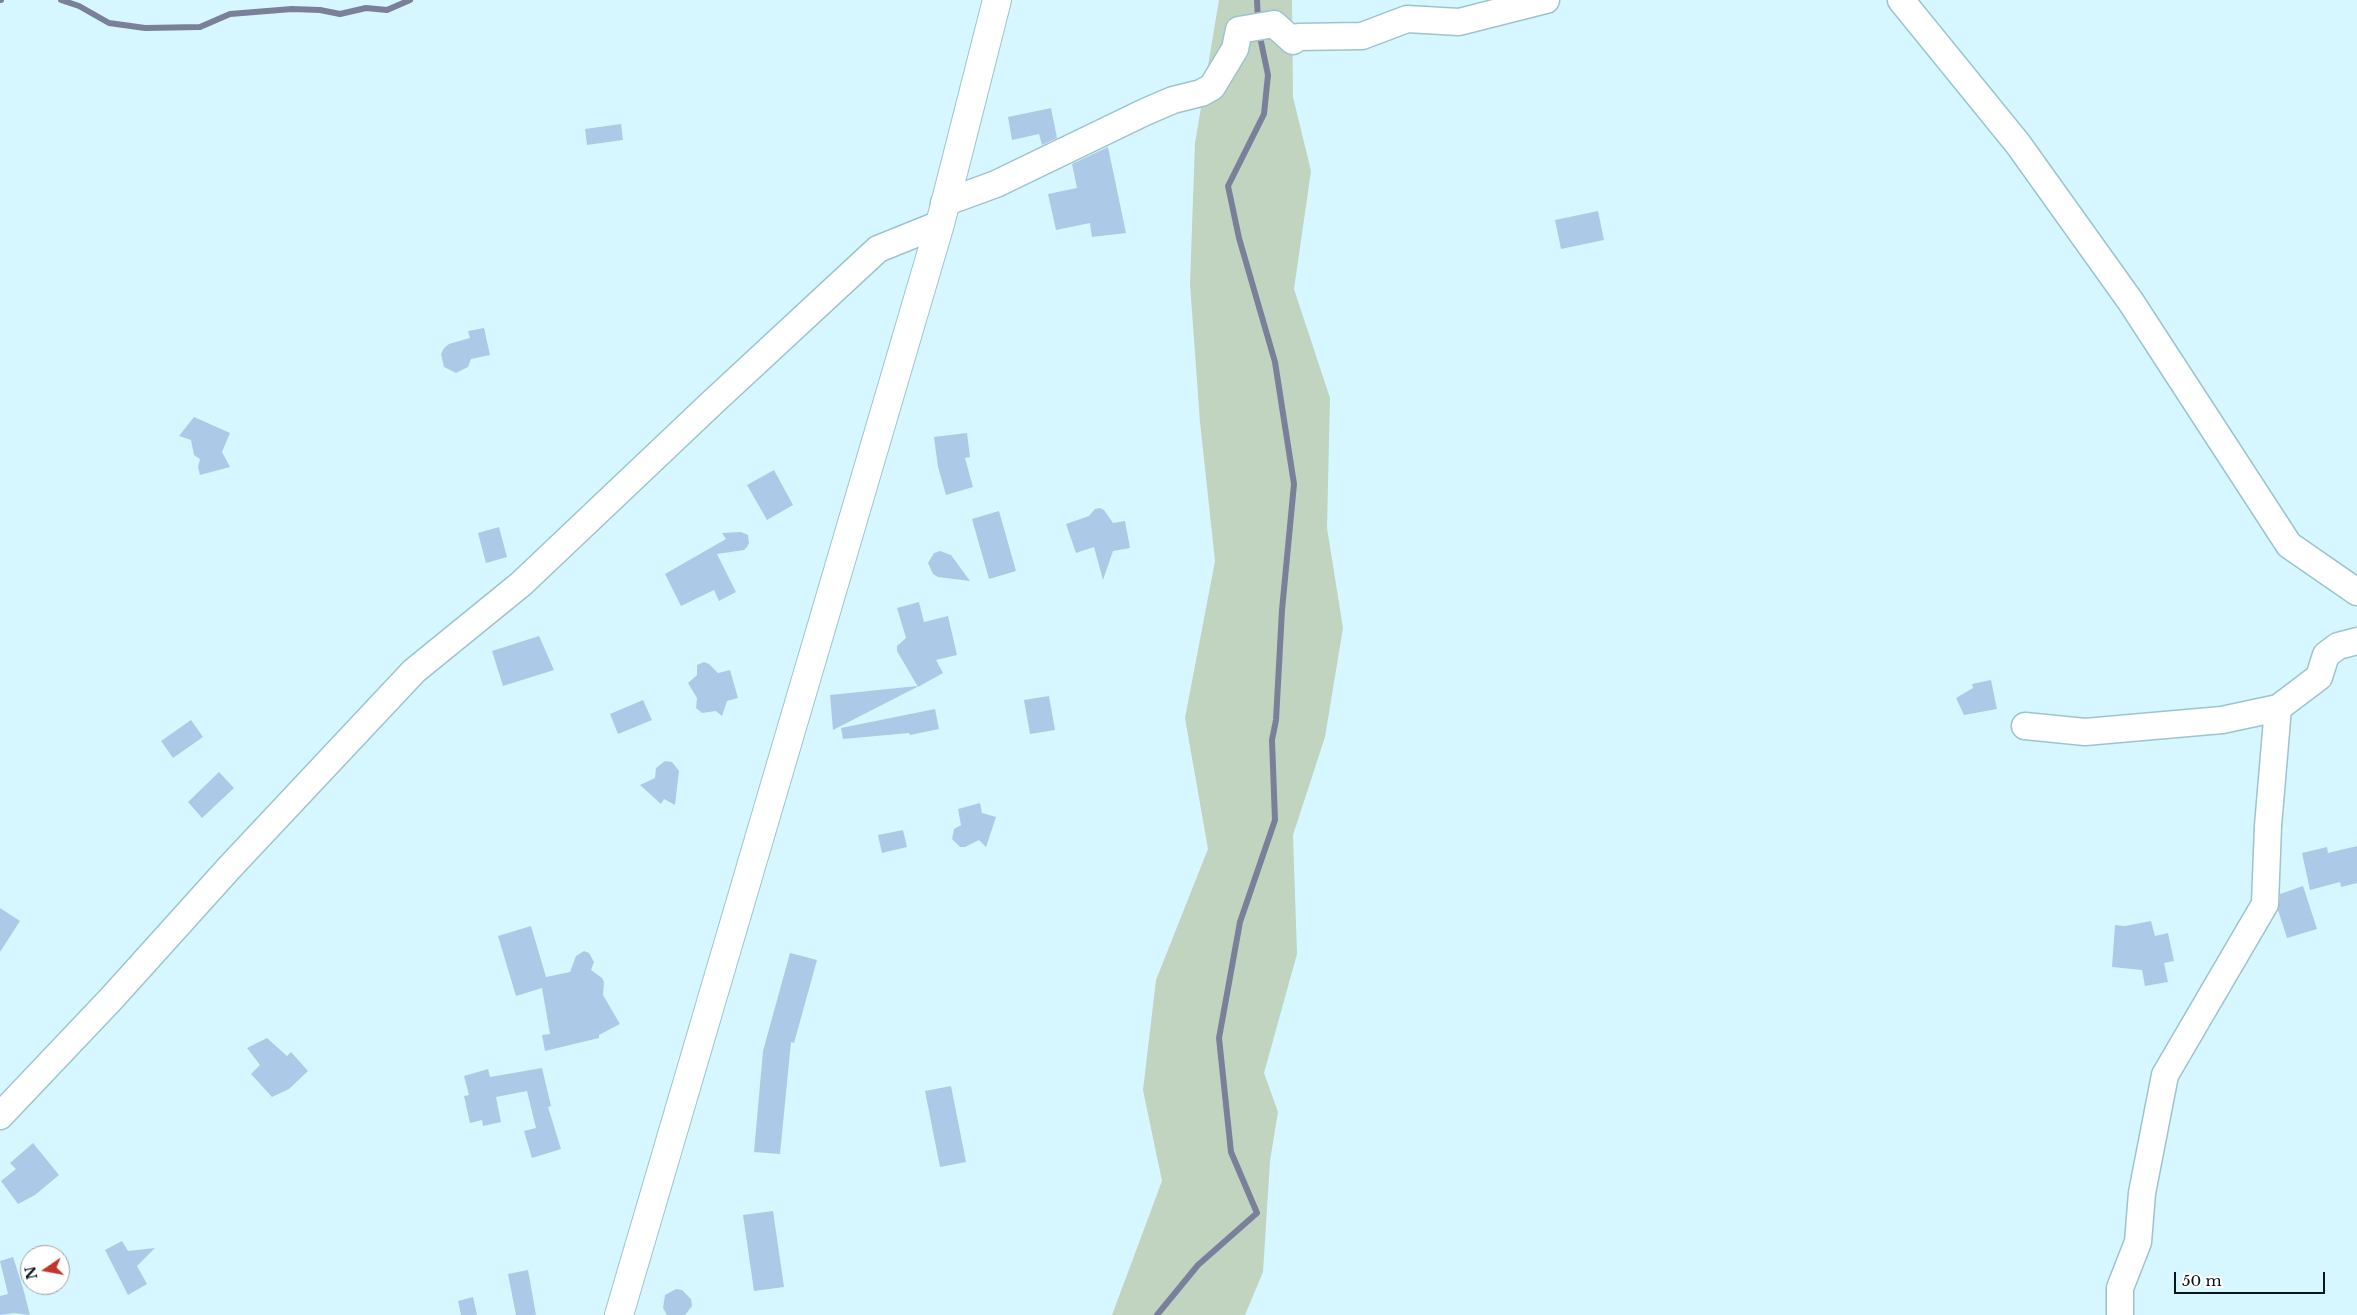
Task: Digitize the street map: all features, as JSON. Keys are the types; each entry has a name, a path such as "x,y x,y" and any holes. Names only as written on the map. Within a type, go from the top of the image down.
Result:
{"main road":[{"path":"619,1315 942,213 997,0"}],"street":[{"path":"0,1116 111,1000 230,867 414,671 521,584 878,249 996,184 1145,112 1173,100 1201,93 1212,87 1235,50 1239,30 1274,24 1293,41 1298,37 1362,36 1407,19 1459,22 1546,0"},
{"path":"1901,0 2018,144 2131,302 2289,544 2357,592"},
{"path":"2025,726 2086,732 2222,720 2278,708 2319,678 2326,655 2338,646 2357,641"},
{"path":"2120,1315 2120,1288 2138,1242 2142,1193 2165,1075 2265,904 2268,826 2278,708"}],"green space":[{"path":"1219,0 1292,0 1293,97 1311,171 1294,289 1330,398 1327,528 1343,628 1325,737 1293,835 1297,954 1264,1073 1278,1112 1270,1161 1263,1272 1245,1315 1112,1315 1162,1181 1143,1090 1156,980 1208,849 1185,718 1215,561 1200,422 1190,284 1195,143"}],"building":[{"path":"1051,108 1057,138 1042,145 1039,134 1012,140 1008,117"},
{"path":"621,124 623,140 587,145 585,129"},
{"path":"1108,147 1126,233 1092,237 1090,223 1056,230 1048,194 1077,188 1072,164"},
{"path":"1598,211 1604,240 1561,249 1555,220"},
{"path":"484,328 490,355 471,359 468,367 456,373 444,367 441,354 444,348 449,344 470,338 468,331"},
{"path":"194,417 230,433 222,452 230,467 200,475 198,467 200,459 194,455 191,440 179,436"},
{"path":"967,433 970,457 965,458 973,487 946,495 938,467 934,437"},
{"path":"774,470 793,505 767,520 747,485"},
{"path":"1100,508 1104,510 1113,523 1125,521 1130,548 1113,551 1103,580 1094,547 1076,553 1066,524 1089,516 1095,509"},
{"path":"999,511 1016,571 989,579 972,519"},
{"path":"499,527 507,557 486,563 478,533"},
{"path":"741,532 748,535 749,543 744,550 717,554 736,592 719,601 714,590 681,606 665,574 726,539 722,533"},
{"path":"940,551 951,555 970,581 938,577 933,574 928,563 934,553"},
{"path":"919,602 924,622 948,616 957,655 936,660 943,673 918,687 897,651 897,646 906,638 897,608"},
{"path":"539,636 554,670 503,686 492,651"},
{"path":"704,662 709,664 718,673 730,670 738,698 727,701 722,716 716,711 702,713 696,708 697,698 688,683 697,675 697,665"},
{"path":"1991,680 1997,709 1964,715 1956,698 1973,688 1972,684"},
{"path":"917,687 833,730 830,695"},
{"path":"1049,696 1055,730 1030,734 1024,700"},
{"path":"643,700 652,720 618,734 610,714"},
{"path":"935,709 939,729 910,735 909,733 843,739 841,728"},
{"path":"191,720 203,737 173,758 161,741"},
{"path":"665,761 672,762 679,771 675,805 664,799 661,804 640,785 655,778 656,768"},
{"path":"219,772 234,788 202,818 188,802"},
{"path":"980,803 982,813 996,817 986,847 979,840 965,847 960,847 952,839 954,829 961,825 958,809"},
{"path":"903,830 907,847 882,853 878,835"},
{"path":"2357,846 2357,883 2341,887 2340,882 2310,890 2302,853 2327,847 2328,853"},
{"path":"2303,886 2317,929 2287,938 2278,910 2280,894"},
{"path":"0,908 20,921 0,952"},
{"path":"2151,921 2155,936 2168,933 2174,961 2164,963 2168,982 2145,986 2142,970 2112,967 2115,925 2125,926"},
{"path":"531,926 546,977 570,972 576,956 584,951 589,953 594,962 591,970 602,978 604,982 603,995 620,1024 599,1035 599,1038 545,1051 542,1035 550,1034 542,988 516,996 498,936"},
{"path":"790,953 817,960 794,1043 791,1042 780,1154 754,1152 763,1051"},
{"path":"267,1038 287,1056 291,1052 308,1071 289,1089 272,1097 251,1074 260,1065 247,1048"},
{"path":"542,1068 551,1106 548,1107 561,1149 532,1158 524,1131 536,1128 527,1091 496,1097 501,1122 483,1126 482,1120 470,1123 464,1096 469,1095 464,1076 488,1069 490,1077"},
{"path":"951,1086 966,1162 940,1167 925,1091"},
{"path":"33,1143 59,1175 35,1195 18,1204 1,1181 16,1169 10,1163"},
{"path":"773,1211 784,1287 754,1291 743,1215"},
{"path":"122,1241 128,1251 155,1248 137,1266 147,1284 128,1295 105,1250"},
{"path":"13,1257 20,1279 20,1295 25,1295 30,1315 14,1313 0,1315 0,1296 8,1294 0,1261"},
{"path":"528,1270 536,1315 516,1315 508,1274"},
{"path":"676,1289 682,1290 691,1299 692,1306 685,1315 667,1315 663,1308 665,1295"},
{"path":"473,1297 477,1315 461,1315 458,1301"}],"waterway":[{"path":"61,0 79,6 109,23 145,28 200,27 230,14 292,9 320,10 340,14 366,8 387,10 410,0"},
{"path":"1257,0 1258,22"},
{"path":"1157,1315 1198,1265 1257,1213 1231,1152 1219,1038 1240,922 1275,820 1272,740 1276,720 1282,610 1294,484 1275,362 1239,238 1228,186 1264,114 1268,75 1259,32"}]}
